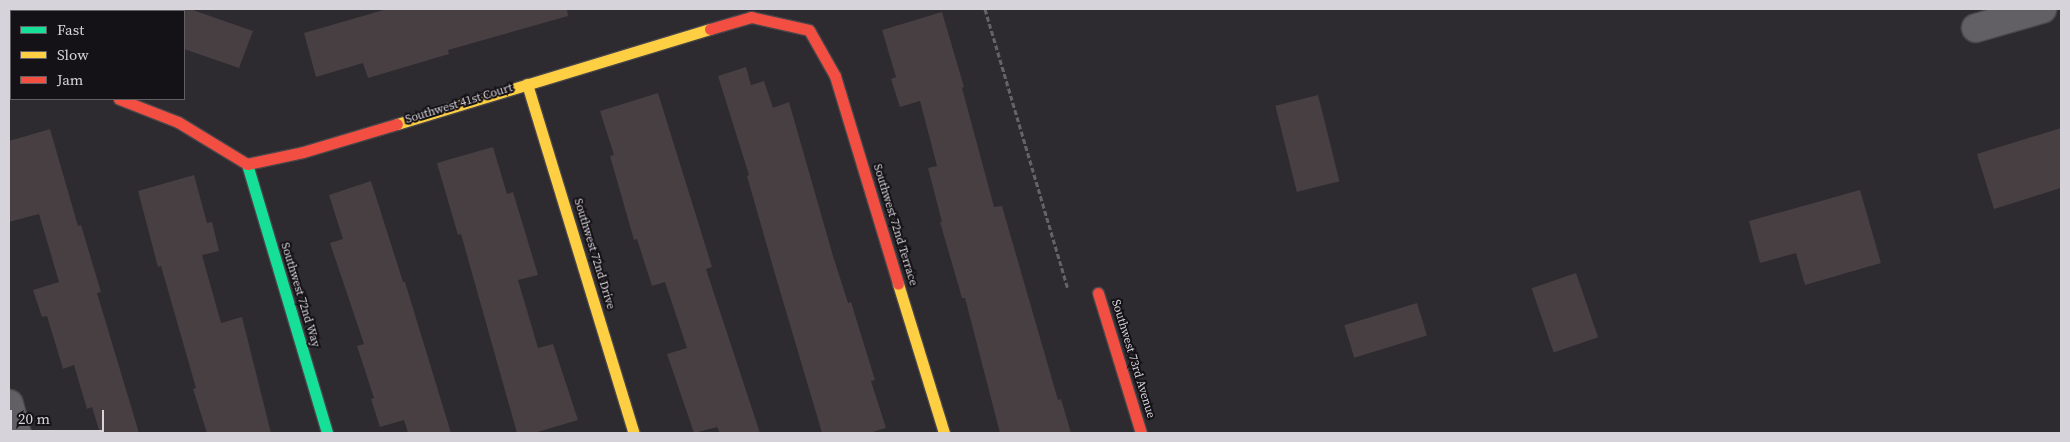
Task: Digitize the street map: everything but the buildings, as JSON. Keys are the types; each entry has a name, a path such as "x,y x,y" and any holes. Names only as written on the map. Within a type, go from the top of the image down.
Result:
{"street":[{"path":"1976,28 2042,9"},
{"name":"Southwest 41st Court","path":"246,164 303,152 751,17 809,30"},
{"name":"Southwest 72nd Terrace","path":"809,30 835,76 944,433"},
{"name":"Southwest 72nd Drive","path":"527,84 634,433"},
{"path":"122,100 178,122 246,164"},
{"name":"Southwest 72nd Way","path":"246,164 327,433"},
{"name":"Southwest 73rd Avenue","path":"1098,293 1141,433"},
{"path":"9,404 17,433"}],"path":[{"path":"985,9 1069,293"}],"traffic: fast":[{"path":"247,164 327,433"}],"traffic: slow":[{"path":"397,124 710,29"},
{"path":"527,84 634,433"},
{"path":"898,284 944,433"}],"traffic: jam":[{"path":"710,29 751,17 809,30 835,76 898,284"},
{"path":"122,100 178,122 247,164 303,152 397,124"},
{"path":"1098,293 1141,433"}]}
